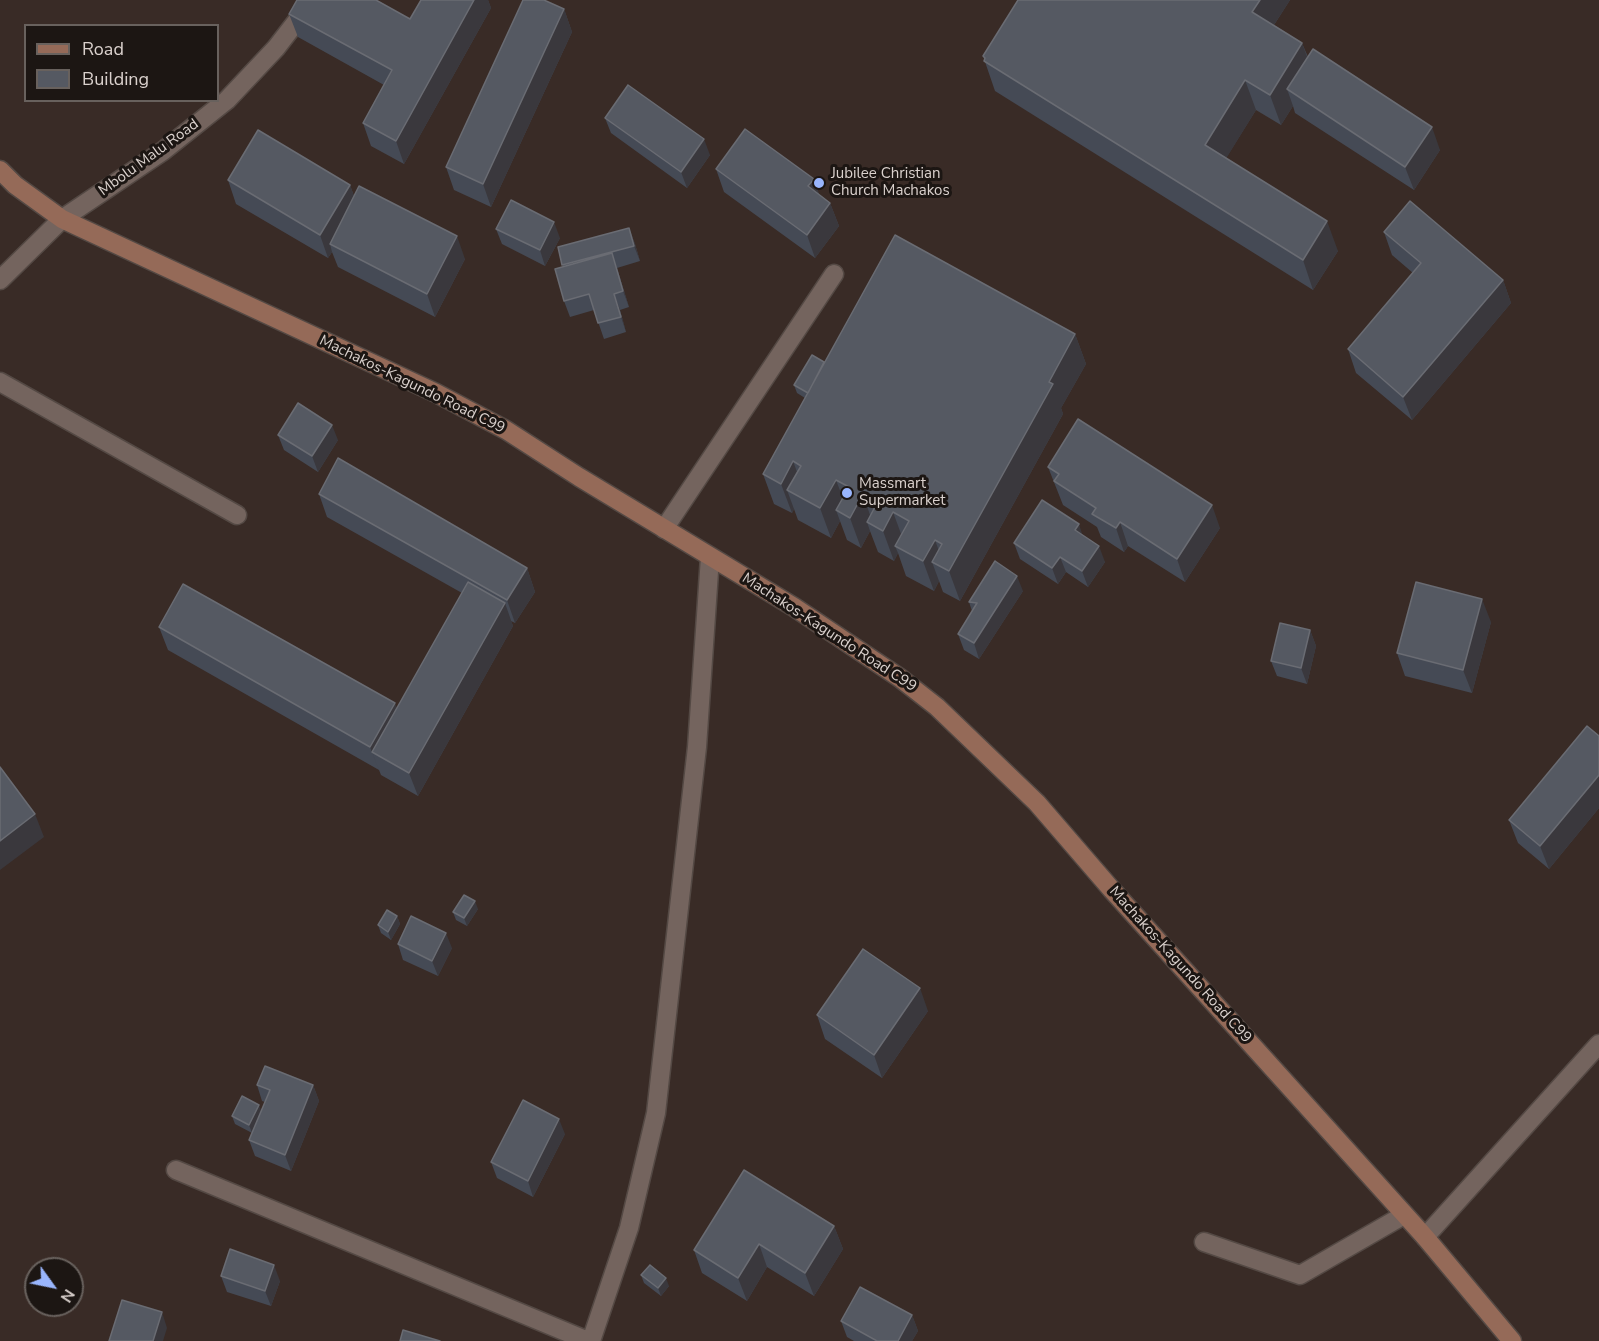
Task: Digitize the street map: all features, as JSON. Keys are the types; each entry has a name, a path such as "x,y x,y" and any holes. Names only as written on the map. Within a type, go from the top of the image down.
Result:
{"main road":[{"name":"Machakos-Kagundo Road C99","path":"0,170 62,219 436,393 506,430 794,608 900,678 971,738 1037,803 1112,890 1425,1237 1512,1341"}],"street":[{"name":"Mbolu Malu Road","path":"0,280 62,219 163,151 227,100 276,48 313,0"},
{"path":"664,529 834,274"},
{"path":"0,381 237,515"},
{"path":"176,1170 589,1341 629,1228 656,1113 697,747 711,557"},
{"path":"1425,1237 1599,1044"},
{"path":"1204,1242 1300,1275 1404,1215"}],"building":[{"path":"297,0 376,0 410,19 421,0 474,0 396,141 363,123 392,70 289,14"},
{"path":"523,0 544,0 564,9 483,184 446,167"},
{"path":"1018,0 1260,0 1252,12 1302,43 1270,95 1245,80 1205,145 1327,221 1303,260 984,61 983,56"},
{"path":"1313,49 1432,127 1405,167 1287,89"},
{"path":"628,85 704,139 681,172 605,118"},
{"path":"745,129 814,179 808,186 830,203 807,235 716,169"},
{"path":"258,130 350,185 320,235 228,180"},
{"path":"359,186 457,236 427,294 330,244"},
{"path":"511,200 554,222 540,250 496,229"},
{"path":"1410,201 1503,280 1403,397 1348,349 1421,263 1384,232"},
{"path":"629,228 634,246 562,265 558,247"},
{"path":"895,235 1075,334 1049,382 1053,384 949,571 932,562 942,544 935,540 923,561 895,546 909,521 893,512 883,531 867,522 877,503 863,494 850,518 836,510 849,487 836,480 820,508 787,490 801,466 793,461 781,484 763,474"},
{"path":"612,253 623,291 614,294 621,317 598,323 589,294 564,301 555,269"},
{"path":"812,355 824,362 808,393 794,385"},
{"path":"298,403 332,425 312,456 278,435"},
{"path":"1078,419 1212,505 1177,559 1120,522 1116,528 1092,514 1096,508 1054,481 1059,474 1048,467"},
{"path":"338,458 527,568 507,600 319,494"},
{"path":"1042,500 1079,524 1075,530 1099,546 1082,571 1060,557 1052,568 1014,543"},
{"path":"995,561 1017,576 974,643 958,634 977,603 969,602"},
{"path":"468,582 505,603 409,773 372,752"},
{"path":"1416,582 1482,599 1463,670 1397,653"},
{"path":"183,584 395,703 370,747 159,627"},
{"path":"1280,623 1310,630 1301,668 1271,661"},
{"path":"1587,726 1599,736 1599,775 1540,846 1509,820"},
{"path":"0,767 35,814 0,841"},
{"path":"464,895 475,901 464,918 453,912"},
{"path":"387,910 397,916 388,932 378,925"},
{"path":"411,916 446,933 432,961 398,944"},
{"path":"863,949 920,988 874,1055 817,1015"},
{"path":"265,1066 313,1085 285,1155 249,1140 270,1090 257,1085"},
{"path":"242,1096 259,1105 249,1125 232,1116"},
{"path":"523,1100 559,1119 528,1181 491,1162"},
{"path":"744,1170 834,1226 805,1273 759,1244 738,1278 694,1250"},
{"path":"230,1249 274,1265 265,1291 221,1276"},
{"path":"650,1265 666,1278 658,1288 641,1275"},
{"path":"860,1287 912,1315 898,1341 877,1341 841,1321"},
{"path":"122,1300 162,1312 153,1341 109,1341"},
{"path":"403,1330 440,1341 400,1341"}],"place":[{"name":"Jubilee Christian Church Machakos","path":"819,183"},
{"name":"Massmart Supermarket","path":"847,493"}]}
